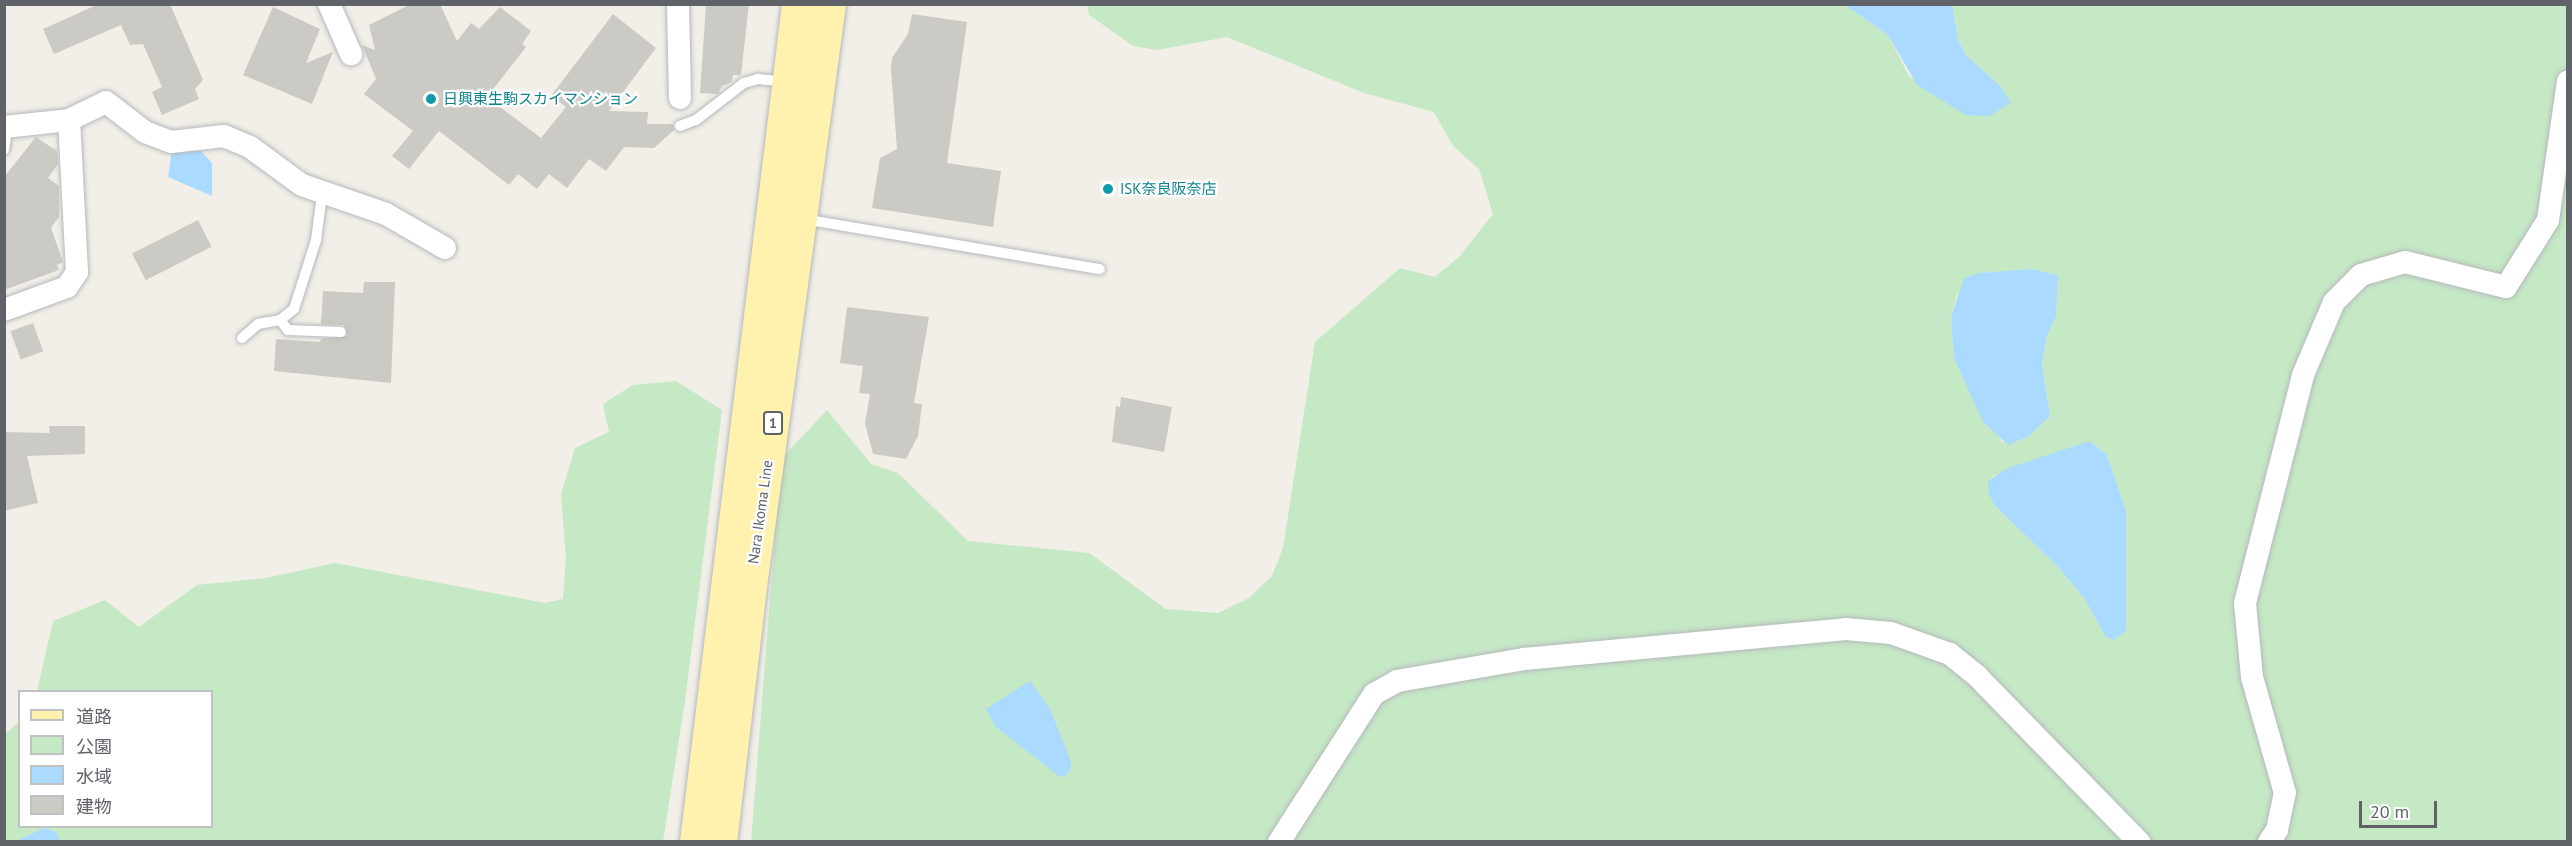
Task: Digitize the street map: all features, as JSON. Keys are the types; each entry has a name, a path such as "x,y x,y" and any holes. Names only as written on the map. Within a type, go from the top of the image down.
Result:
{"main road":[{"name":"Nara Ikoma Line","path":"696,842 798,4"},
{"name":"Nara Ikoma Line","path":"720,842 731,765 752,571 802,219 829,4"},
{"path":"731,765 733,842"}],"street":[{"path":"329,4 351,54"},
{"path":"678,4 680,98"},
{"path":"2269,842 2277,830 2285,794 2252,678 2245,603 2303,375 2334,302 2361,275 2405,262 2506,287 2548,220 2568,81"},
{"path":"5,135 69,120 106,102 145,132 171,142 224,136 250,147 322,195 386,214 445,248"},
{"path":"4,310 67,287 77,272 69,120"},
{"path":"1280,842 1374,694 1397,681 1524,659 1846,629 1890,633 1950,654 1978,677 2139,842"}],"lane":[{"path":"680,126 696,120 744,83 758,79 788,82"},
{"path":"242,338 258,324 280,320 294,309 316,240 322,195"},
{"path":"802,219 1100,268"},
{"path":"280,320 288,330 341,332"}],"green space":[{"path":"1087,5 1845,5 1888,35 1909,76 1966,115 1999,85 1966,55 1959,42 1952,5 2567,5 2567,841 751,842 781,459 827,410 871,464 898,473 968,541 1089,553 1166,609 1218,613 1249,598 1272,576 1283,548 1315,342 1400,268 1435,277 1459,257 1493,214 1479,169 1453,146 1434,112 1364,93 1227,37 1157,50 1133,46 1089,15","holes":["2031,269 2058,275 2056,317 2047,336 2042,363 2050,416 2029,436 2002,442 1954,358 1951,317 1957,295 1979,273","2090,441 2107,455 2126,511 2126,619 2106,637 2084,598 2059,568 1995,506 1993,476"]},
{"path":"676,381 722,410 685,701 663,841 5,841 4,735 18,723 18,828 213,828 213,690 37,690 53,621 105,600 139,627 197,585 266,578 335,563 545,603 563,599 566,558 561,494 575,448 609,432 603,404 633,385"}],"water":[{"path":"1845,5 1952,5 1959,42 1966,55 1999,85 2011,102 1990,116 1966,115 1917,85 1888,35"},
{"path":"172,151 201,151 212,163 212,196 168,177"},
{"path":"2031,269 2058,275 2056,317 2047,336 2042,363 2050,416 2029,436 2008,445 1983,422 1954,358 1951,317 1964,278 1979,273"},
{"path":"2090,441 2107,455 2126,511 2126,630 2114,640 2106,637 2084,598 2059,568 1995,506 1989,494 1988,481 2008,468"},
{"path":"1030,681 1050,709 1071,762 1070,771 1065,776 1060,777 995,726 986,709"},
{"path":"44,828 56,832 60,841 17,841"}],"building":[{"path":"99,4 170,4 203,80 195,89 199,99 162,115 152,92 162,87 143,44 130,45 121,25 54,54 43,29"},
{"name":"日興東生駒スカイマンション","path":"411,4 440,4 457,41 471,23 479,29 500,7 531,31 522,44 526,47 487,97 541,138 566,107 551,96 613,14 656,48 609,111 648,112 647,124 673,124 674,130 654,148 624,147 606,171 589,159 567,188 549,174 537,189 518,174 509,185 439,131 409,169 392,156 413,131 364,94 376,79 362,45 375,50 369,25"},
{"path":"706,4 749,4 741,75 733,75 732,82 722,86 718,94 700,93"},
{"path":"273,7 320,29 306,63 333,52 312,104 243,75"},
{"path":"912,14 967,22 947,163 1001,171 993,227 872,208 880,158 897,149 892,58 908,34"},
{"path":"36,137 57,151 58,164 48,178 59,186 59,217 51,228 63,262 57,265 59,270 4,290 4,177"},
{"path":"198,220 212,247 146,280 132,254"},
{"path":"364,282 395,282 391,383 274,371 276,339 320,342 321,339 347,336 344,325 321,324 323,291 363,293"},
{"path":"847,307 929,317 914,403 922,404 918,436 906,459 873,454 865,423 870,394 859,393 863,366 840,363"},
{"path":"33,323 43,351 21,359 10,331"},
{"path":"1121,397 1172,407 1164,452 1112,442 1116,406 1120,407"},
{"path":"49,426 85,426 85,454 27,456 38,503 4,511 4,432 50,433"}],"place":[{"name":"日興東生駒スカイマンション","path":"431,99"},
{"name":"ISK奈良阪奈店","path":"1108,189"}]}
